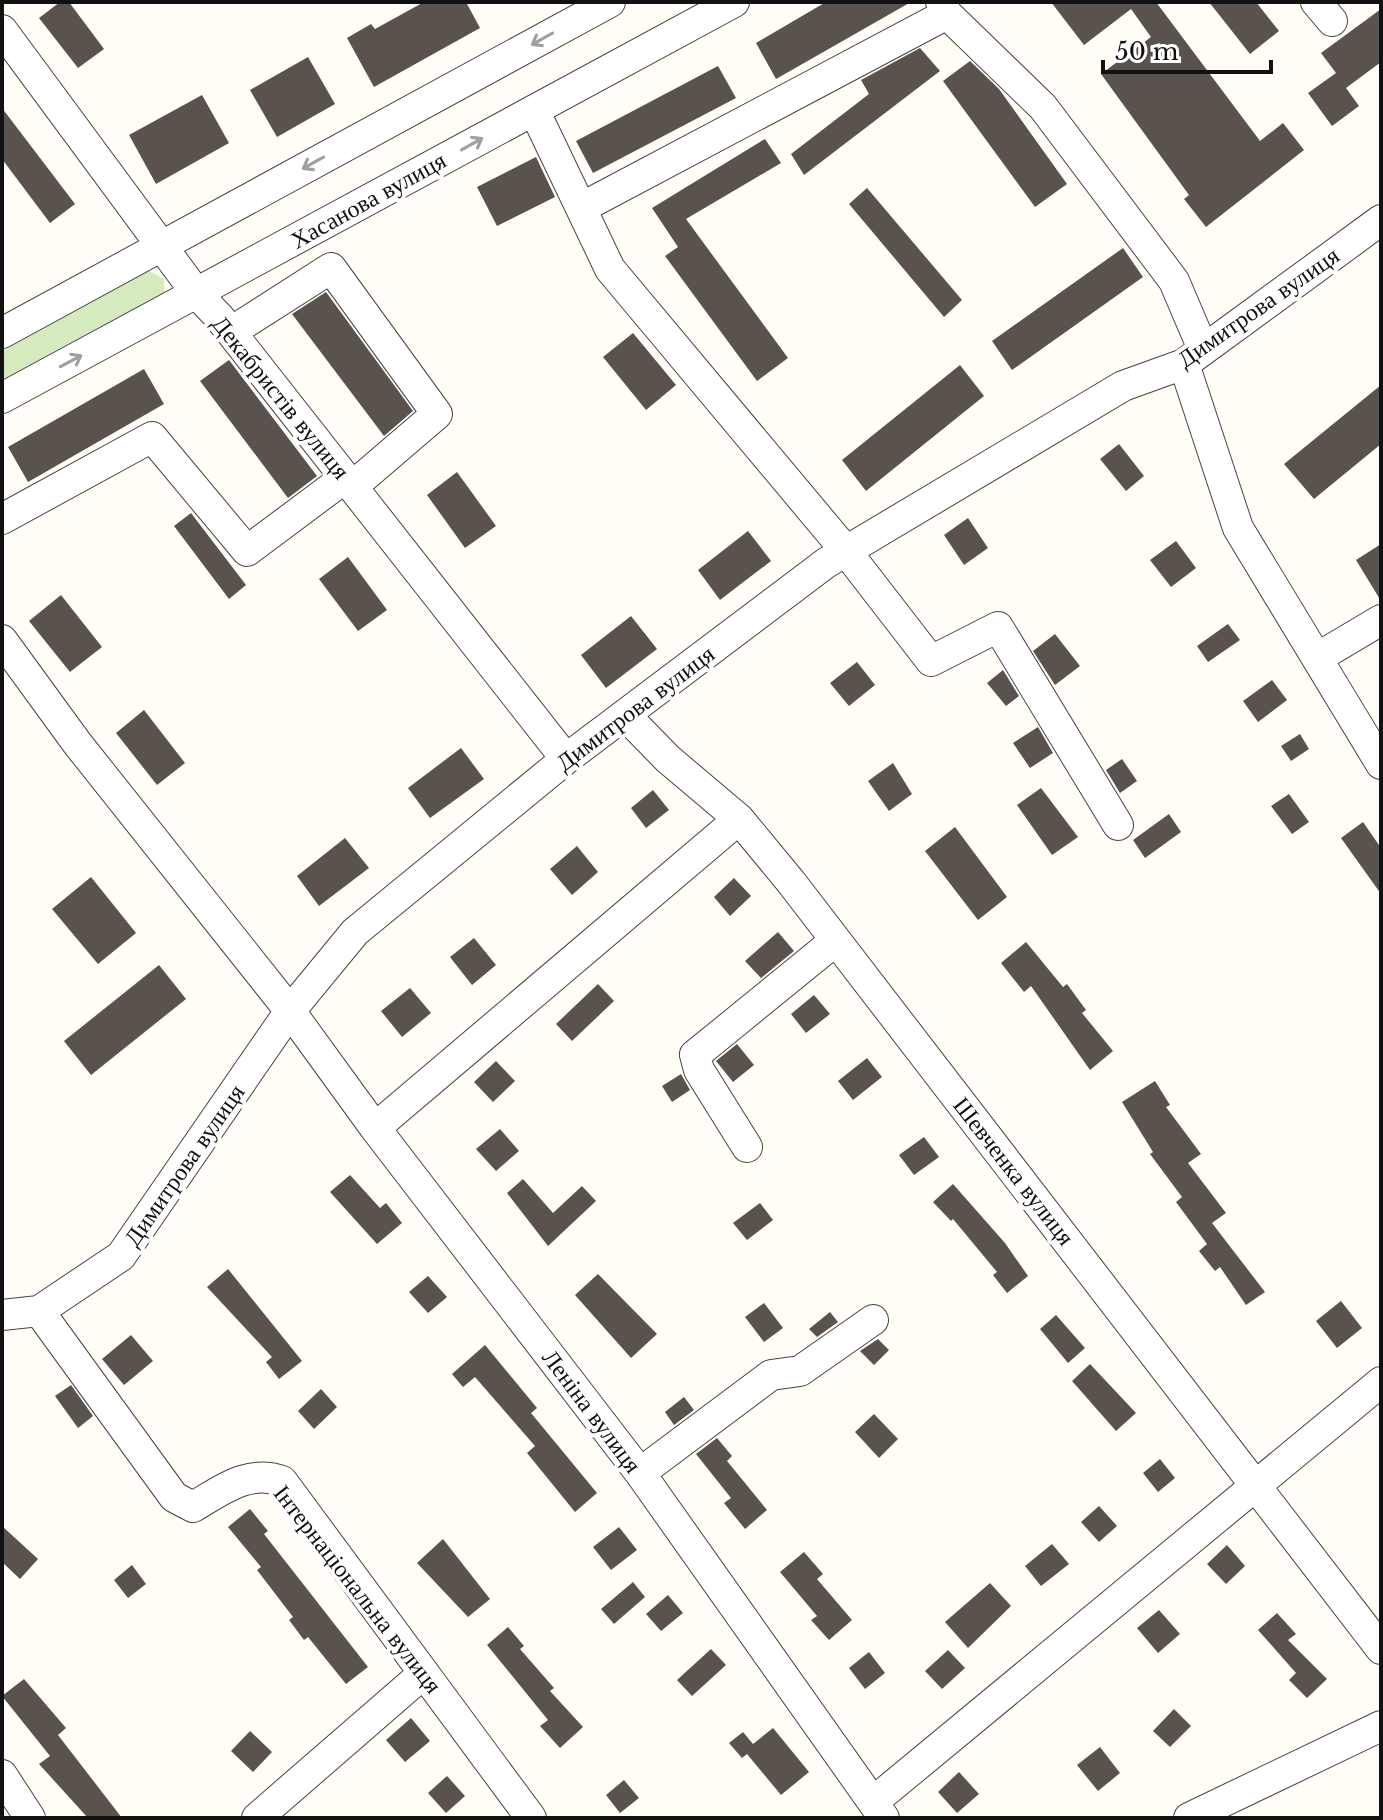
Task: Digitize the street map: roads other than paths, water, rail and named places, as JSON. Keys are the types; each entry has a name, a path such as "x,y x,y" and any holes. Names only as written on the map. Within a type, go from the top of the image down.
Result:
{"street":[{"path":"2,333 610,2"},
{"name":"Хасанова вулиця","path":"2,398 734,2"},
{"path":"581,208 944,8 1043,107 1174,281 1238,528 1381,764"},
{"name":"Декабристів вулиця","path":"2,30 197,294 231,332 566,759"},
{"path":"534,110 610,269 846,551 931,661 998,627 1118,825"},
{"name":"Димитрова вулиця","path":"2,1315 39,1311 121,1256 290,1011 355,932 566,759 826,563 1123,386 1194,356 1381,220"},
{"path":"2,519 152,437 247,551 349,482 437,414 331,268 231,332"},
{"path":"1317,658 1381,620"},
{"name":"Леніна вулиця","path":"2,640 77,743 290,1011 375,1128 640,1473 879,1810"},
{"name":"Шевченка вулиця","path":"625,715 668,759 739,819 1257,1483 1381,1649"},
{"path":"375,1128 739,819"},
{"path":"747,1147 699,1070 695,1055 835,941"},
{"name":"Інтернаціональна вулиця","path":"39,1311 174,1497 193,1507 235,1482 265,1475 282,1481 531,1818"},
{"path":"640,1473 771,1375 800,1371 873,1320"},
{"path":"879,1810 1257,1483 1381,1382"},
{"path":"257,1818 424,1673"},
{"path":"1189,1818 1381,1726"},
{"path":"2,1775 30,1818"}]}
